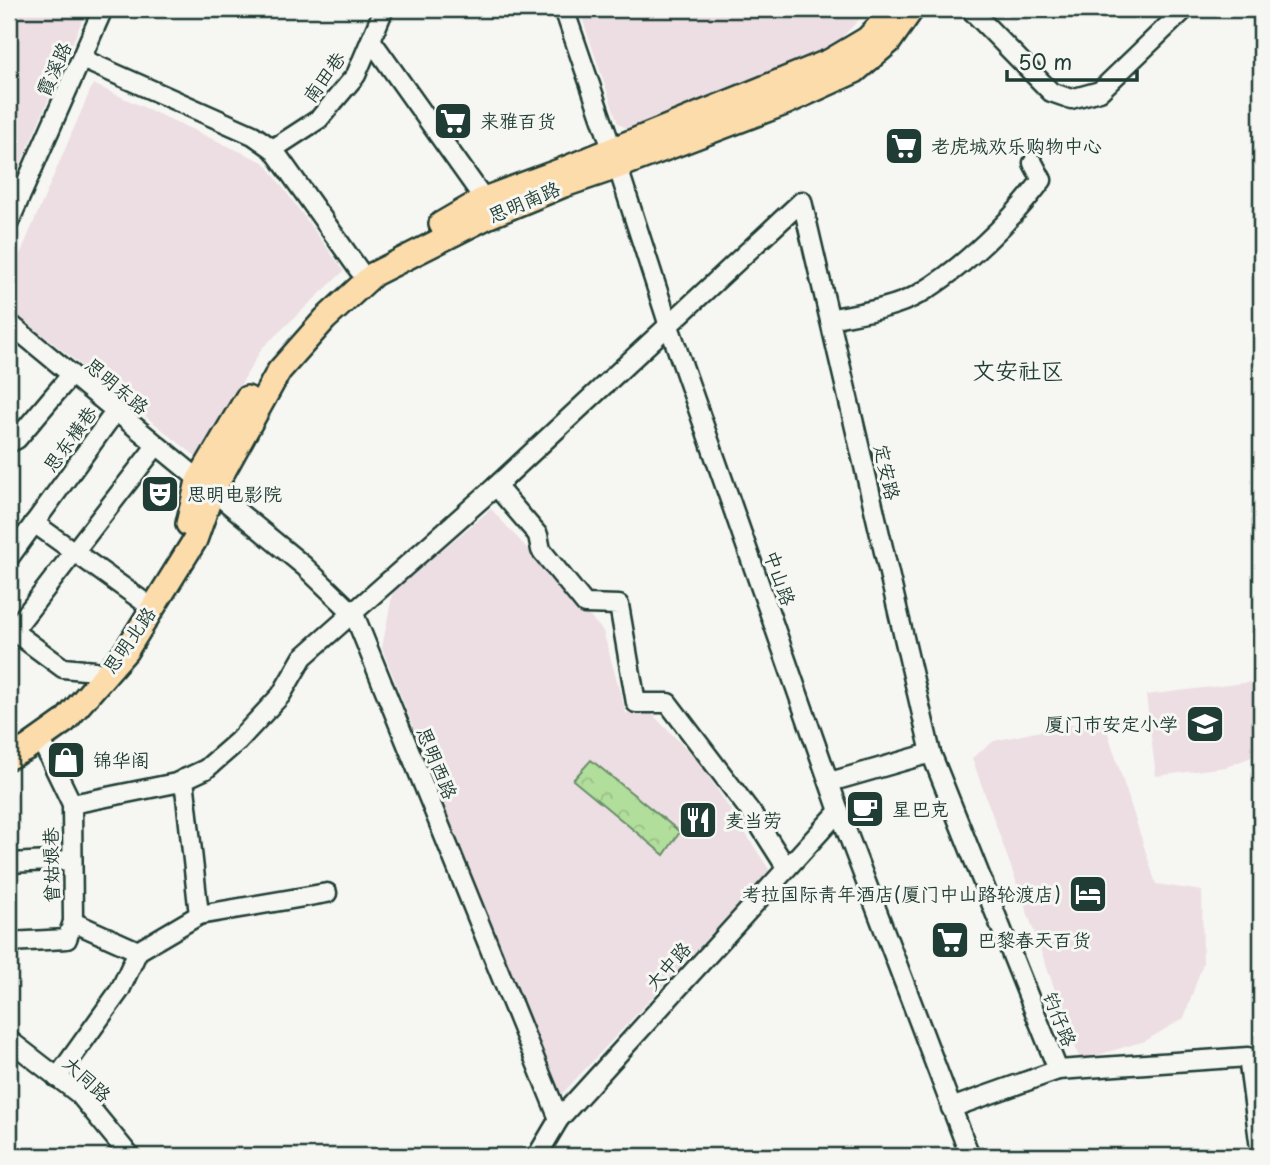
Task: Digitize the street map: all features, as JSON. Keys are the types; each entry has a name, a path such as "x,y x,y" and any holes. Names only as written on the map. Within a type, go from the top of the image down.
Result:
{"main road":[{"name":"思明南路","path":"205,486 279,370 325,319 374,274 486,217 564,185 615,158 830,61 867,39 895,9"},
{"name":"思明南路","path":"205,486 270,360 359,270 484,199 785,103 855,71 889,42 912,9"},
{"name":"思明北路","path":"9,741 68,702 95,671 144,602 188,523 205,486"},
{"name":"思明北路","path":"9,757 65,722 126,651 195,540 205,486"}],"street":[{"name":"霞溪路","path":"9,222 103,9"},
{"name":"南田巷","path":"273,149 319,119 356,75 384,9"},
{"name":"中山路","path":"564,9 669,326 839,811 970,1156"},
{"path":"970,9 1051,92 1072,99 1100,91 1185,9"},
{"path":"372,40 484,199"},
{"path":"82,59 253,135 273,149 359,270"},
{"path":"830,319 888,306 918,295 953,268 1005,224 1036,188 1042,180 1032,163"},
{"name":"定安路","path":"669,326 802,201 931,753"},
{"name":"思明东路","path":"9,323 205,486"},
{"path":"72,804 176,783 206,769 238,741 281,695 303,657 496,486 669,326"},
{"path":"9,443 17,439 71,375"},
{"name":"思东横巷","path":"9,558 115,412"},
{"path":"95,671 63,668 11,627 74,553 156,446"},
{"name":"思明西路","path":"205,486 304,566 354,614 559,1119"},
{"path":"496,486 538,535 541,550 585,604 619,605 636,703 668,703 753,815 786,867"},
{"path":"34,523 144,602"},
{"name":"曾姑娘巷","path":"9,942 68,939 73,922 72,804 40,738"},
{"path":"830,782 931,753"},
{"name":"钓仔路","path":"931,753 1058,1070 1248,1057 1261,1156"},
{"path":"184,779 199,915"},
{"name":"大中路","path":"542,1154 559,1119 839,811"},
{"path":"9,863 72,860"},
{"path":"57,1078 120,990 138,951 199,915 327,893"},
{"path":"73,922 138,951"},
{"name":"大同路","path":"9,1040 79,1094 130,1156"},
{"path":"951,1108 1058,1070"}],"shaded area":[{"path":"9,9 87,9 9,192"},
{"path":"579,9 869,9 831,49 632,132 618,123"},
{"path":"93,84 265,163 344,271 262,348 198,458 9,308 9,280"},
{"path":"491,509 603,631 626,713 651,713 698,760 770,871 559,1097 382,648 393,591"},
{"name":"厦门市安定小学","path":"1261,681 1261,753 1226,767 1156,776 1146,695"},
{"path":"1103,718 1156,884 1202,891 1203,963 1184,1018 1145,1041 1080,1060 972,758 994,741"}],"green space":[{"path":"591,760 680,832 664,855 573,780"}],"place":[{"name":"来雅百货","path":"453,121"},
{"name":"老虎城欢乐购物中心","path":"904,146"},
{"name":"思明电影院","path":"160,494"},
{"name":"厦门市安定小学","path":"1205,724"},
{"name":"锦华阁","path":"66,760"},
{"name":"星巴克","path":"865,809"},
{"name":"麦当劳","path":"698,820"},
{"name":"考拉国际青年酒店(厦门中山路轮渡店)","path":"1088,894"},
{"name":"巴黎春天百货","path":"950,940"}],"district":[{"name":"文安社区","path":"1018,371"}]}
